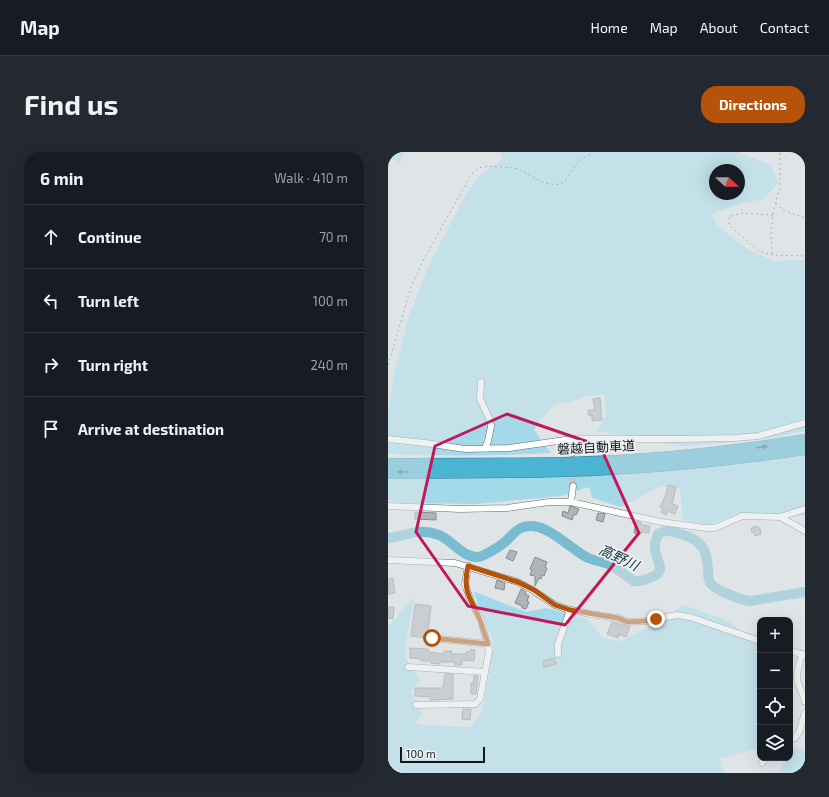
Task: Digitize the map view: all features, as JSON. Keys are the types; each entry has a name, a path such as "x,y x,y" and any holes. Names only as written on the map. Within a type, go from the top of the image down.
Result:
{"highway":[{"name":"磐越自動車道","path":"388,464 565,463 699,454 757,448 805,440"},
{"name":"磐越自動車道","path":"388,472 564,471 641,467 758,456 805,449"}],"street":[{"path":"481,382 480,399 491,426 485,448"},
{"path":"388,439 466,449 509,448 572,438 735,438 758,436 805,423"},
{"path":"572,438 572,453"},
{"path":"571,502 573,486"},
{"path":"388,506 460,509 507,508 549,502 571,502 661,522 706,528 715,528 742,516 780,517 805,509"},
{"path":"780,517 805,532"},
{"path":"388,560 455,563 518,582 534,590 555,605 570,610 618,618 628,622 645,621 678,615 690,616 757,640"},
{"path":"416,705 475,704 480,699 489,651 480,620 471,602 465,584 468,566"},
{"path":"558,654 558,644 570,610"},
{"path":"432,638 488,644"},
{"path":"793,652 804,655 799,664 797,680 804,695 805,702"},
{"path":"408,668 485,672"},
{"path":"793,738 795,738 799,732 805,713"}],"path":[{"path":"772,255 771,230 780,186 780,152"},
{"path":"388,365 411,286 429,250 470,177 475,171 479,168 485,167 518,169 544,182 556,185 561,184 576,164 591,154"},
{"path":"776,203 783,210 805,218"},
{"path":"773,215 741,213 729,217 729,225 760,252 772,255 805,256"}],"highlighted area":[{"path":"507,414 600,446 639,533 565,625 468,606 416,532 435,446"}],"shaded area":[{"path":"388,152 403,152 400,165 388,156"},
{"path":"499,152 738,152 771,165 778,183 764,199 739,204 712,214 717,226 749,250 774,261 805,260 805,431 768,439 684,446 597,431 606,415 604,395 586,396 571,402 554,405 534,430 551,453 510,455 388,454 388,411 394,373 409,315 428,267 462,201 477,178 503,159"},
{"path":"805,455 805,516 737,513 708,525 683,520 680,489 661,486 621,507 592,498 589,487 561,496 477,504 401,503 388,501 388,477 494,478 684,469"},
{"path":"473,591 526,612 546,608 587,619 603,638 622,641 644,630 684,605 728,621 757,644 757,749 720,758 724,773 388,773 388,625 390,625 414,597 404,656 421,681 411,691 423,714 415,723 421,725 471,727 483,710 494,643"},
{"path":"793,748 805,749 805,773 779,773 785,761 793,761"}],"building":[{"path":"600,398 602,420 592,421 592,415 589,416 588,410 595,410 593,399"},
{"path":"668,485 676,487 672,504 678,506 675,514 668,511 666,515 661,512 663,509 660,507"},
{"path":"570,506 579,509 576,515 574,514 572,520 562,516 563,511 568,513"},
{"path":"415,512 436,513 436,520 415,519"},
{"path":"598,513 605,514 603,522 596,520"},
{"path":"636,521 641,522 641,525 650,526 649,533 634,533"},
{"path":"757,526 760,528 761,534 755,536 754,532 752,533 751,528"},
{"path":"510,550 517,552 513,561 506,558"},
{"path":"535,557 547,562 545,567 547,568 544,576 542,575 541,579 539,578 535,586 535,576 530,575 532,570 530,569"},
{"path":"393,578 395,593 388,594 388,579"},
{"path":"497,580 505,583 504,590 495,588"},
{"path":"521,589 529,596 527,601 529,602 526,609 515,603"},
{"path":"415,604 431,606 427,638 411,636"},
{"path":"388,607 394,607 393,619 388,618"},
{"path":"612,622 630,627 626,637 619,634 618,638 607,634"},
{"path":"410,648 428,649 428,652 444,654 444,651 452,651 451,654 466,654 466,652 470,652 471,649 475,650 474,661 462,660 462,665 455,665 455,662 440,662 440,664 431,663 431,661 421,661 421,659 410,658"},
{"path":"554,658 556,664 544,667 543,661"},
{"path":"445,674 453,674 453,699 430,700 430,697 415,696 415,688 443,688"},
{"path":"474,676 478,676 476,694 471,694 471,683 473,683"},
{"path":"463,709 471,709 470,720 462,719"}],"waterway":[{"name":"高野川","path":"388,538 419,532 432,533 444,537 467,555 478,557 485,555 505,542 521,528 530,526 538,527 556,536 588,558 611,565 634,581 638,581 655,576 659,573 660,566 656,554 655,542 658,534 664,531 669,531 688,536 702,546 706,556 708,577 710,582 714,587 724,592 750,601 805,592"}],"tunnel":[{"path":"572,469 573,486"}],"route":[{"path":"432,638 488,644 465,584 468,566 518,582 534,590 555,605 570,610 618,618 628,622 656,619"}]}
